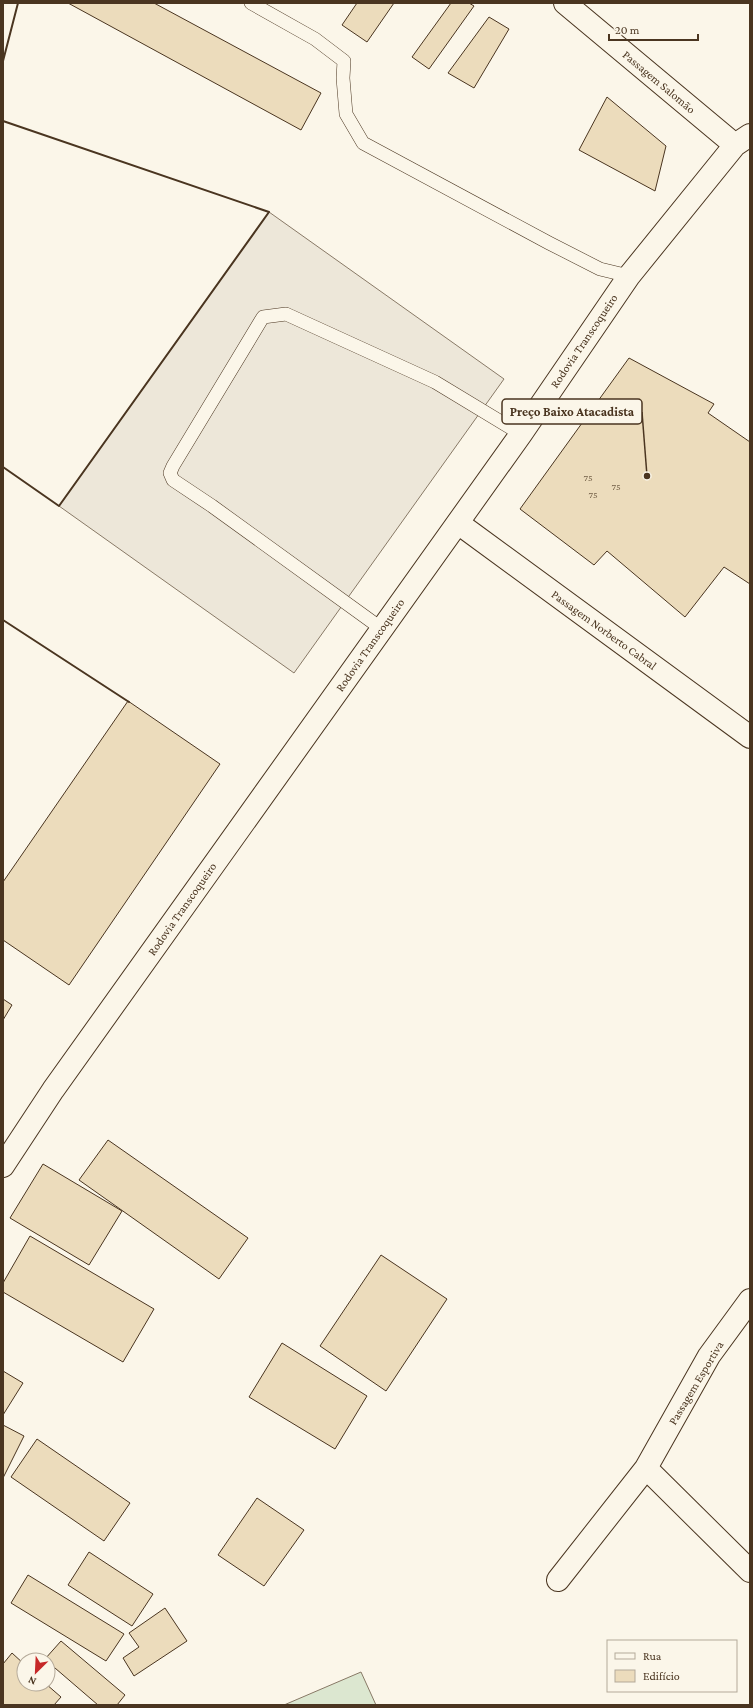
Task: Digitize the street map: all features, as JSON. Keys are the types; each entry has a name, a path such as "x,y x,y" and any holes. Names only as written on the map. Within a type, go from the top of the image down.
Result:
{"main road":[{"name":"Passagem Salomão","path":"565,3 743,140"},
{"name":"Rodovia Transcoqueiro","path":"3,1166 53,1090 521,434 629,276 743,140"},
{"name":"Passagem Norberto Cabral","path":"458,523 750,737"},
{"name":"Passagem Esportiva","path":"558,1580 646,1468 709,1356 750,1300"},
{"path":"646,1468 750,1571"}],"lane":[{"path":"251,3 315,39 344,62 343,78 346,114 363,143 548,243 600,268 629,276"},
{"path":"382,629 212,506 173,480 170,473 263,317 286,314 435,382 521,434"}],"green space":[{"path":"361,1672 376,1705 284,1705"}],"shaded area":[{"path":"269,212 504,379 294,673 59,506"}],"building":[{"path":"68,3 154,3 321,93 301,130"},
{"path":"357,3 394,3 367,42 342,25"},
{"path":"451,3 469,3 474,6 429,69 412,57"},
{"path":"489,17 509,29 474,88 448,73"},
{"path":"607,97 666,146 655,191 579,150"},
{"path":"629,358 714,404 708,413 750,442 750,584 724,567 685,617 607,551 594,565 520,509"},
{"path":"128,701 220,764 69,985 3,940 3,882"},
{"path":"3,999 12,1005 3,1020"},
{"path":"108,1140 248,1238 219,1279 79,1180"},
{"path":"43,1164 122,1211 89,1265 10,1218"},
{"path":"30,1236 154,1309 123,1362 3,1292 3,1283"},
{"path":"381,1255 447,1299 386,1391 320,1346"},
{"path":"282,1343 367,1396 335,1449 249,1397"},
{"path":"3,1371 23,1383 3,1415"},
{"path":"3,1425 24,1436 3,1478"},
{"path":"37,1439 130,1503 104,1541 11,1477"},
{"path":"257,1498 304,1530 264,1586 218,1555"},
{"path":"89,1552 153,1594 132,1626 68,1585"},
{"path":"28,1575 124,1634 106,1661 11,1603"},
{"path":"165,1608 187,1641 134,1676 123,1658 139,1647 129,1633"},
{"path":"61,1641 125,1695 117,1705 98,1705 56,1669 56,1652 51,1652"},
{"path":"12,1653 16,1657 16,1692 55,1692 61,1697 54,1705 5,1705 3,1703 3,1664"}],"wall":[{"path":"3,61 18,3"},
{"path":"3,121 269,212 59,506 3,467"},
{"path":"3,620 129,702"}],"place":[{"name":"Preço Baixo Atacadista","path":"647,476"}]}
